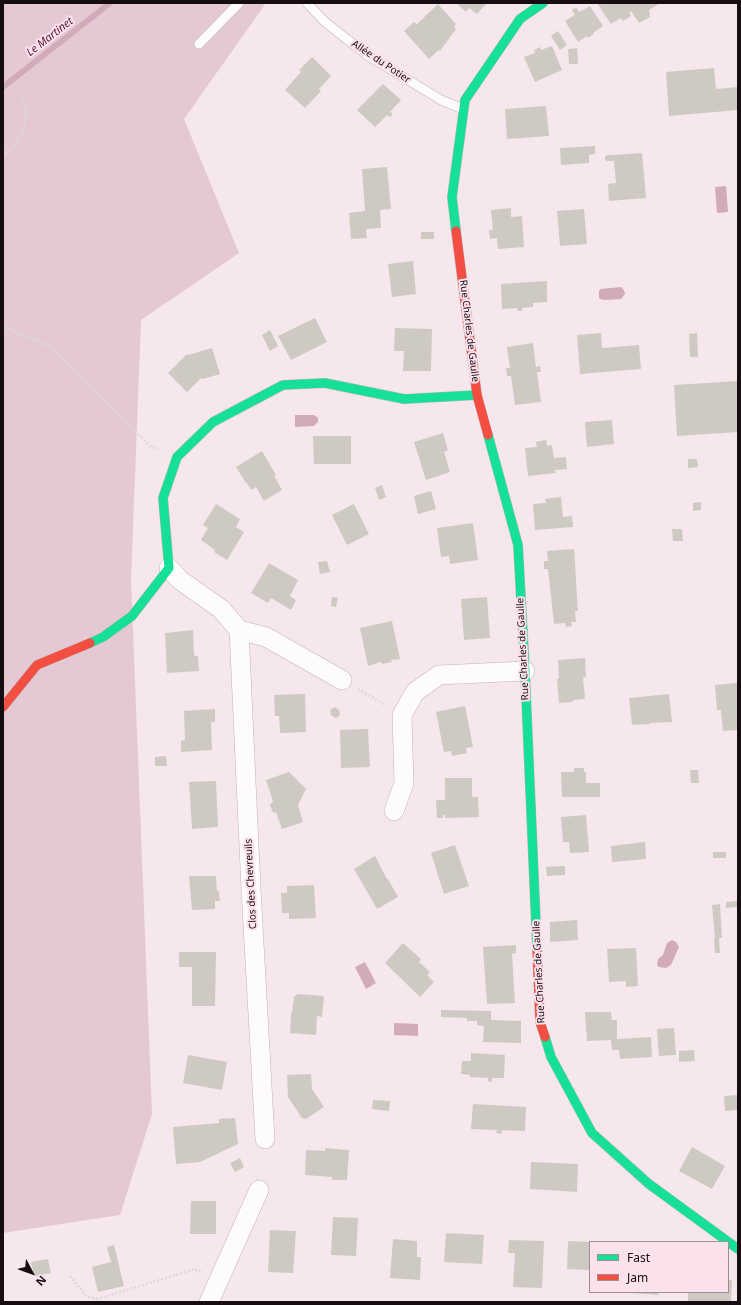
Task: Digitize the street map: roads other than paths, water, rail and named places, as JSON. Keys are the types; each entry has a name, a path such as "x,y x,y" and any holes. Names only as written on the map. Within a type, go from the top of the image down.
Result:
{"street":[{"name":"Rue Charles de Gaulle","path":"543,3 520,19 464,100 452,197 478,395 518,545 540,1022 551,1057 592,1134 648,1184 727,1241"},
{"path":"342,680 266,637 239,630 221,609 180,580 169,568 163,498 177,457 213,422 283,385 325,383 404,399 478,395"},
{"path":"3,707 38,665 103,637 132,616 169,568"},
{"name":"Clos des Chevreuils","path":"239,630 265,1138"},
{"path":"394,810 404,784 402,715 415,692 439,675 525,671"},
{"path":"209,1302 259,1190"},
{"name":"Rue Charles de Gaulle","path":"729,1242 738,1249"}],"lane":[{"path":"199,44 239,3"},
{"name":"Allée du Potier","path":"307,3 325,22 367,55 441,100 464,109"}],"waterway":[{"name":"Le Martinet","path":"3,87 110,3"}]}
